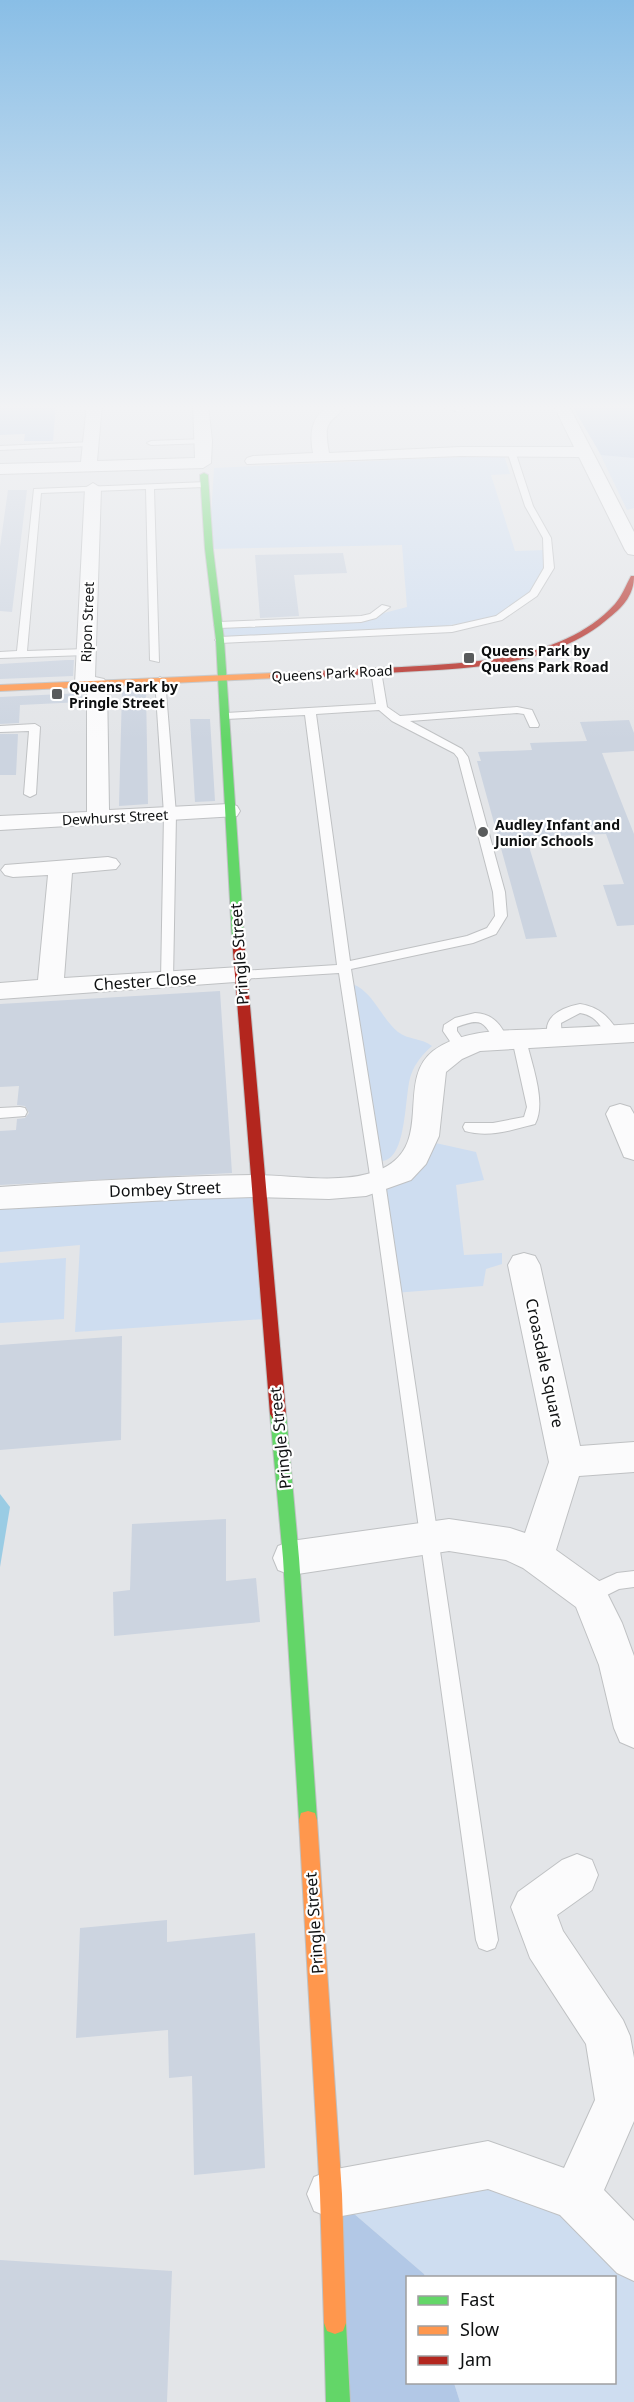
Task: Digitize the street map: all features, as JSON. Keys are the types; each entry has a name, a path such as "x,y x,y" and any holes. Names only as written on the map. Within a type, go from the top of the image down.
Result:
{"street":[{"name":"Ripon Street","path":"92,516 86,651 91,683 98,817"},
{"name":"Pringle Street","path":"207,516 226,716 229,811 257,1186 291,1558 331,2194 338,2402"},
{"path":"617,516 634,550"},
{"name":"Queens Park Road","path":"0,688 484,664 526,655 560,644 594,626 619,605 634,578"},
{"name":"Dewhurst Street","path":"0,823 229,811"},
{"path":"13,870 108,864"},
{"path":"50,988 61,866"},
{"name":"Chester Close","path":"0,991 240,975"},
{"path":"510,1040 624,1034"},
{"name":"Dombey Street","path":"0,1198 74,1192 257,1186 342,1188 378,1182 402,1171 416,1159 426,1125 432,1071 449,1053 460,1047 480,1042 510,1040"},
{"path":"620,1114 634,1150"},
{"name":"Croasdale Square","path":"524,1265 566,1462 536,1556"},
{"path":"566,1462 634,1457"},
{"path":"291,1558 449,1535 510,1544 536,1556 589,1595 603,1623 618,1665 634,1728"},
{"path":"576,2196 619,2101 607,2036 545,1942 533,1907 577,1875"},
{"path":"331,2194 488,2164 576,2196 634,2256"}],"lane":[{"path":"22,654 35,516"},
{"path":"151,516 155,660"},
{"path":"220,640 452,629 499,618 534,594 549,568 547,538 535,516"},
{"path":"219,625 361,619 373,616 385,607"},
{"path":"0,654 86,651"},
{"path":"240,975 344,967 450,942 470,940 492,931 501,916 499,892 463,757 458,751 396,719 382,707 376,671"},
{"path":"160,680 170,814 167,980"},
{"path":"226,716 382,707"},
{"path":"396,719 517,710 528,711 534,725"},
{"path":"310,712 344,967 378,1182 487,1940"},
{"path":"0,729 35,727 30,794"},
{"path":"470,1127 480,1130 501,1128 530,1120 534,1107 510,1040"},
{"path":"0,1113 20,1112"},
{"path":"589,1595 616,1581 634,1579"}],"shaded area":[{"path":"211,516 504,516 515,551 546,550 549,568 534,594 499,618 415,630 220,640 219,625 361,619 407,607 402,545 209,549"},
{"path":"352,984 366,992 398,1032 432,1046 420,1059 411,1075 403,1126 396,1151 389,1159 380,1161"},
{"path":"422,1140 476,1152 484,1180 456,1185 464,1255 502,1253 502,1264 486,1269 483,1286 394,1293 378,1182"},
{"path":"257,1186 264,1319 75,1332 80,1245 0,1252 0,1203"},
{"path":"66,1258 64,1319 0,1323 0,1263"},
{"path":"0,1494 10,1507 0,1567"},
{"path":"488,2165 634,2256 634,2402 460,2402 454,2384 616,2384 616,2276 425,2276 331,2194"},
{"path":"331,2194 424,2274 425,2276 406,2276 406,2384 454,2384 460,2402 338,2402"}],"building":[{"path":"4,516 24,516 12,612 0,611 0,547"},
{"path":"343,553 347,573 294,575 299,616 260,618 255,555"},
{"path":"74,660 73,676 0,679 0,664"},
{"path":"146,690 148,804 119,806 122,691"},
{"path":"82,693 82,702 20,705 19,723 0,724 0,697"},
{"path":"190,719 210,719 215,801 195,802"},
{"path":"629,720 634,733 634,751 602,753 634,834 634,925 617,926 603,885 624,884 606,834 526,837 557,937 526,939 477,761 481,761 478,752 532,750 530,743 587,741 580,722"},
{"path":"0,734 18,734 16,775 0,775"},
{"path":"220,991 232,1173 0,1185 0,1131 16,1130 17,1119 25,1118 29,1113 25,1106 17,1105 19,1086 0,1087 0,1004"},
{"path":"122,1336 121,1440 0,1450 0,1345"},
{"path":"226,1519 226,1581 256,1578 260,1622 114,1636 113,1592 130,1590 132,1524"},
{"path":"167,1920 167,1942 255,1933 265,2168 194,2175 192,2076 169,2078 168,2030 76,2038 80,1928"},
{"path":"0,2260 172,2271 167,2402 0,2402"}],"traffic: fast":[{"path":"207,516 220,640 238,938"},
{"path":"278,1414 291,1558 308,1820"},
{"path":"335,2323 338,2402"}],"traffic: slow":[{"path":"0,688 274,676"},
{"path":"308,1820 331,2194 335,2323"}],"traffic: jam":[{"path":"274,676 463,665 520,656 547,649 597,624 618,606 634,578"},
{"path":"238,938 278,1414"}],"place":[{"name":"Queens Park by Queens Park Road","path":"469,658"},
{"name":"Queens Park by Pringle Street","path":"57,694"},
{"name":"Audley Infant and Junior Schools","path":"483,832"}]}
